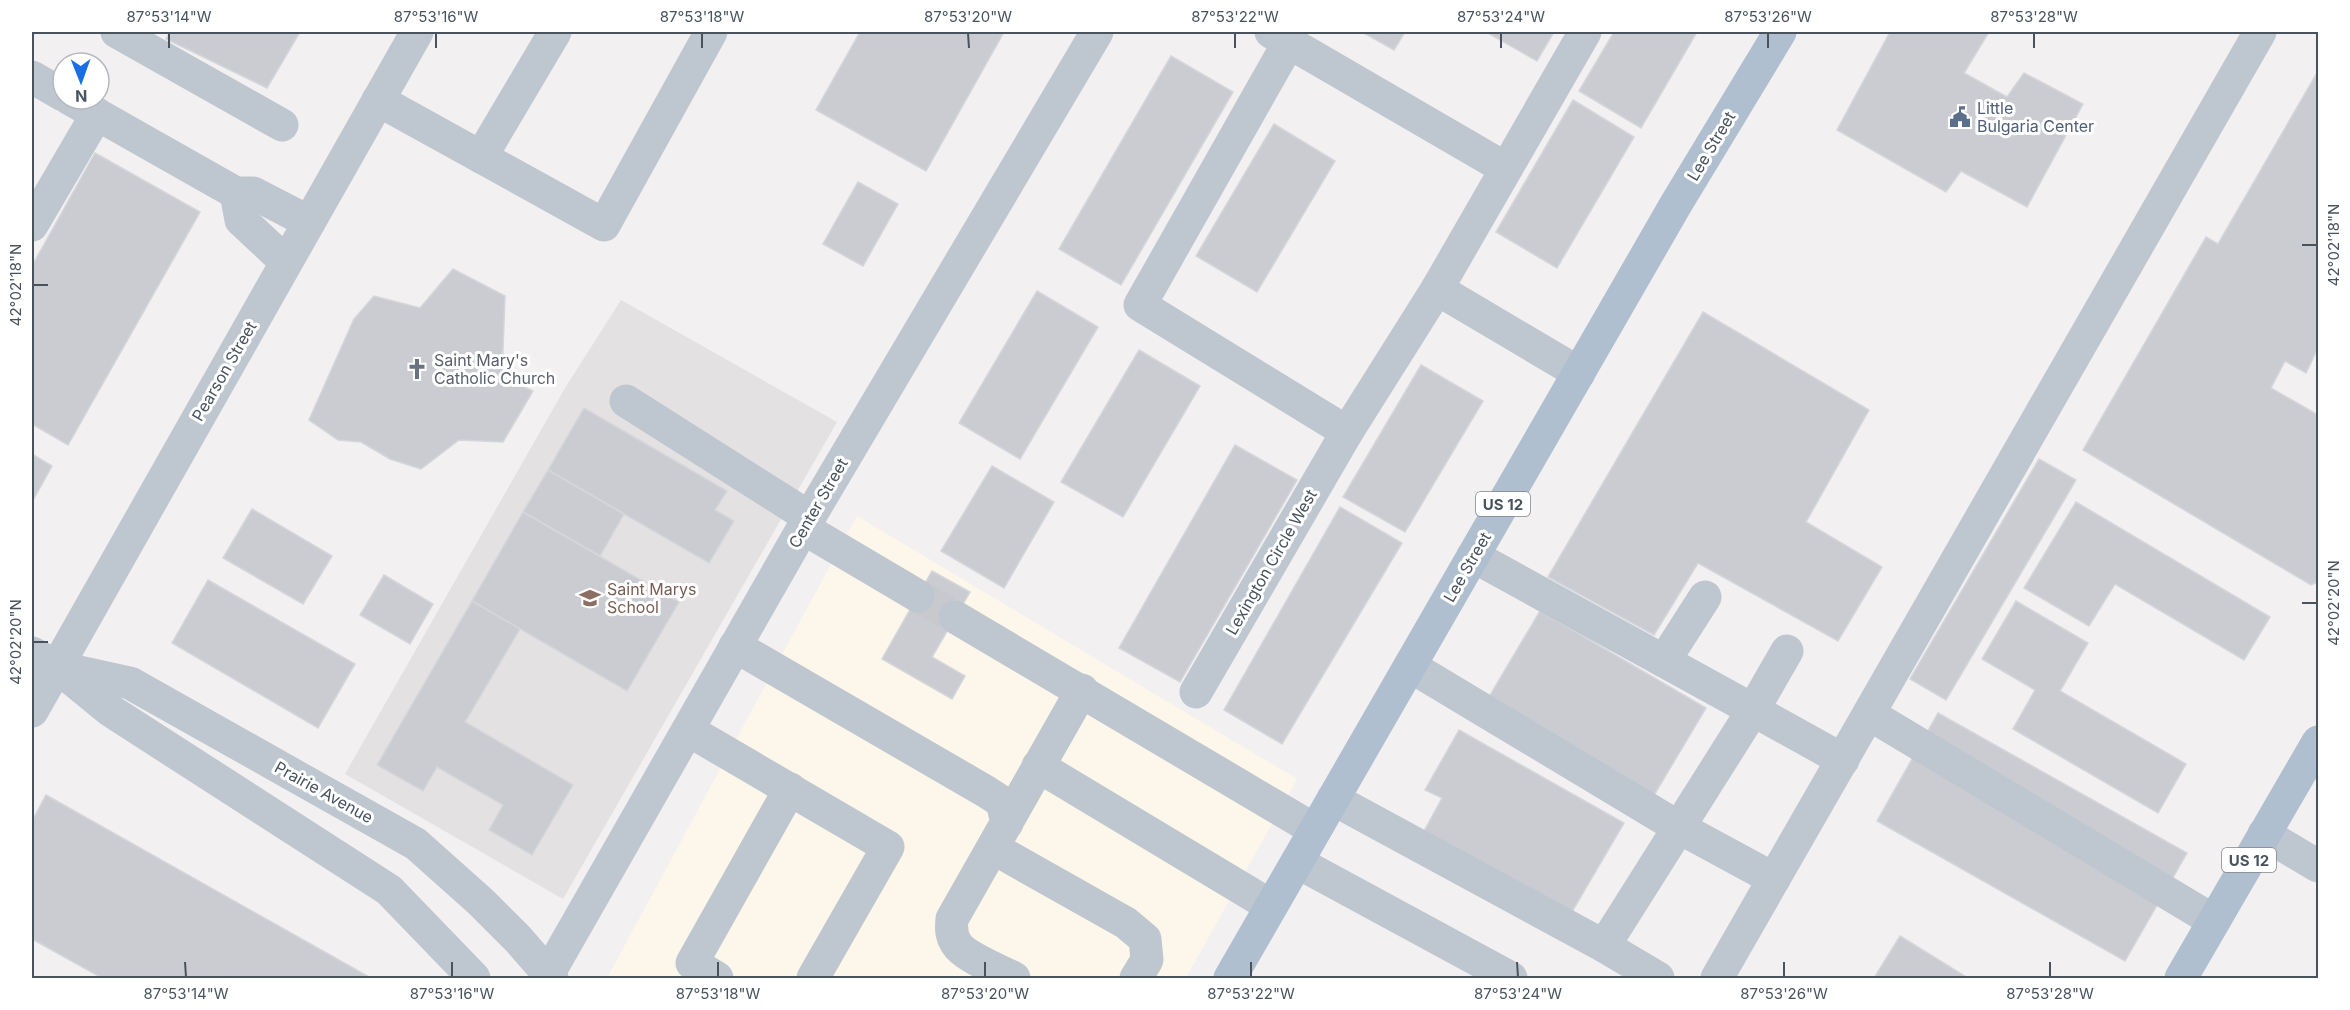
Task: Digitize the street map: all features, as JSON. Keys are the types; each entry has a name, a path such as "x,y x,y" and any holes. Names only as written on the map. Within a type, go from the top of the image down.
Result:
{"main road":[{"name":"Lee Street","path":"1230,978 1579,373 1780,32"},
{"name":"US 12","path":"2181,978 2319,742"}],"street":[{"path":"117,32 282,125"},
{"name":"Pearson Street","path":"32,711 44,660 286,262 417,32"},
{"path":"481,157 555,32"},
{"path":"378,100 604,225 711,32"},
{"name":"Center Street","path":"549,977 806,523 1097,32"},
{"name":"Lexington Circle West","path":"1196,692 1347,432 1437,289 1585,32"},
{"path":"1718,978 2260,32"},
{"path":"1347,432 1140,305 1280,37 1505,168"},
{"path":"32,77 51,88"},
{"path":"32,225 81,111"},
{"path":"92,111 236,193 253,193 309,222"},
{"path":"236,193 241,220 286,262"},
{"path":"1437,289 1579,373"},
{"path":"626,401 918,596"},
{"path":"1473,556 1843,760"},
{"path":"1664,661 1705,597"},
{"path":"955,617 1082,690 1315,830"},
{"path":"735,646 1002,802 1000,836"},
{"path":"1604,946 1753,710 1787,651"},
{"path":"44,660 111,711 389,890 474,978"},
{"name":"Prairie Avenue","path":"44,660 130,683 416,844 481,902 549,977"},
{"path":"1410,666 1678,827 1774,879"},
{"path":"1014,978 968,954 957,945 951,932 952,919 1082,690"},
{"path":"1869,714 2214,921"},
{"path":"688,729 888,847 813,978"},
{"path":"1038,766 1271,906"},
{"path":"717,978 692,963 790,789"},
{"path":"1333,799 1604,946 1658,978"},
{"path":"2264,834 2319,866"},
{"path":"1000,836 1126,922 1145,939 1147,960 1136,978"},
{"path":"1297,862 1511,978"}],"shaded area":[{"name":"Saint Marys School","path":"621,300 837,422 563,899 345,774 565,388"},
{"path":"857,516 1297,779 1186,978 607,978"}],"building":[{"path":"170,32 300,32 267,88 166,39"},
{"path":"860,32 1004,32 926,171 816,110"},
{"path":"1362,32 1405,32 1394,50"},
{"path":"1486,32 1554,32 1537,61"},
{"path":"1614,32 1697,32 1641,128 1579,91"},
{"name":"Little Bulgaria Center","path":"1890,32 1989,32 1964,73 2007,97 2024,73 2083,104 2027,207 1961,171 1946,192 1837,130"},
{"path":"1171,56 1233,92 1121,285 1059,249"},
{"path":"2318,71 2318,348 2306,373 2285,361 2271,388 2318,415 2318,582 2311,585 2083,450 2206,237 2218,244"},
{"path":"1573,100 1634,137 1557,268 1496,232"},
{"path":"1274,124 1335,161 1257,292 1196,256"},
{"path":"95,153 200,212 68,445 32,424 32,266"},
{"path":"858,182 898,204 863,266 823,244"},
{"name":"Saint Mary's Catholic Church","path":"453,269 505,296 502,376 533,391 503,442 459,440 421,469 390,459 361,442 338,440 309,420 354,319 374,296 420,308"},
{"path":"1037,291 1098,327 1020,459 959,423"},
{"path":"1703,312 1869,410 1806,522 1882,567 1838,641 1698,563 1654,635 1548,577"},
{"path":"1139,350 1200,386 1123,517 1061,482"},
{"path":"1421,365 1483,401 1405,532 1343,497"},
{"path":"584,408 727,491 715,510 734,521 709,563 548,470"},
{"path":"1235,445 1297,480 1180,682 1119,648"},
{"path":"32,454 52,466 32,502"},
{"path":"2039,459 2076,480 1946,700 1910,679"},
{"path":"992,466 1054,502 1004,588 941,551"},
{"path":"548,470 624,514 600,556 523,512"},
{"path":"2076,502 2270,617 2244,660 2115,584 2089,626 2024,588"},
{"path":"1340,507 1402,543 1282,744 1224,710"},
{"path":"252,509 332,556 303,604 223,558"},
{"path":"523,512 679,602 627,691 472,601"},
{"path":"932,571 970,592 932,657 965,676 952,699 882,659"},
{"path":"384,575 433,604 410,644 360,615"},
{"path":"208,580 355,664 318,728 172,643"},
{"path":"472,601 520,629 465,722 573,785 532,855 489,830 503,805 437,767 423,791 377,765"},
{"path":"2016,601 2088,643 2060,691 2186,764 2158,813 2013,729 2035,690 1982,659"},
{"path":"1540,611 1706,708 1650,802 1483,707"},
{"path":"1938,713 2187,853 2125,961 1877,821"},
{"path":"1459,730 1624,823 1569,917 1423,833 1442,798 1425,790"},
{"path":"46,795 371,978 102,978 32,939 32,821"},
{"path":"1900,936 1968,978 1874,978"}],"tunnel":[{"path":"918,596 955,617"}],"place":[{"name":"Little Bulgaria Center","path":"1960,117"},
{"name":"Saint Mary's Catholic Church","path":"417,369"},
{"name":"Saint Marys School","path":"590,598"}]}
